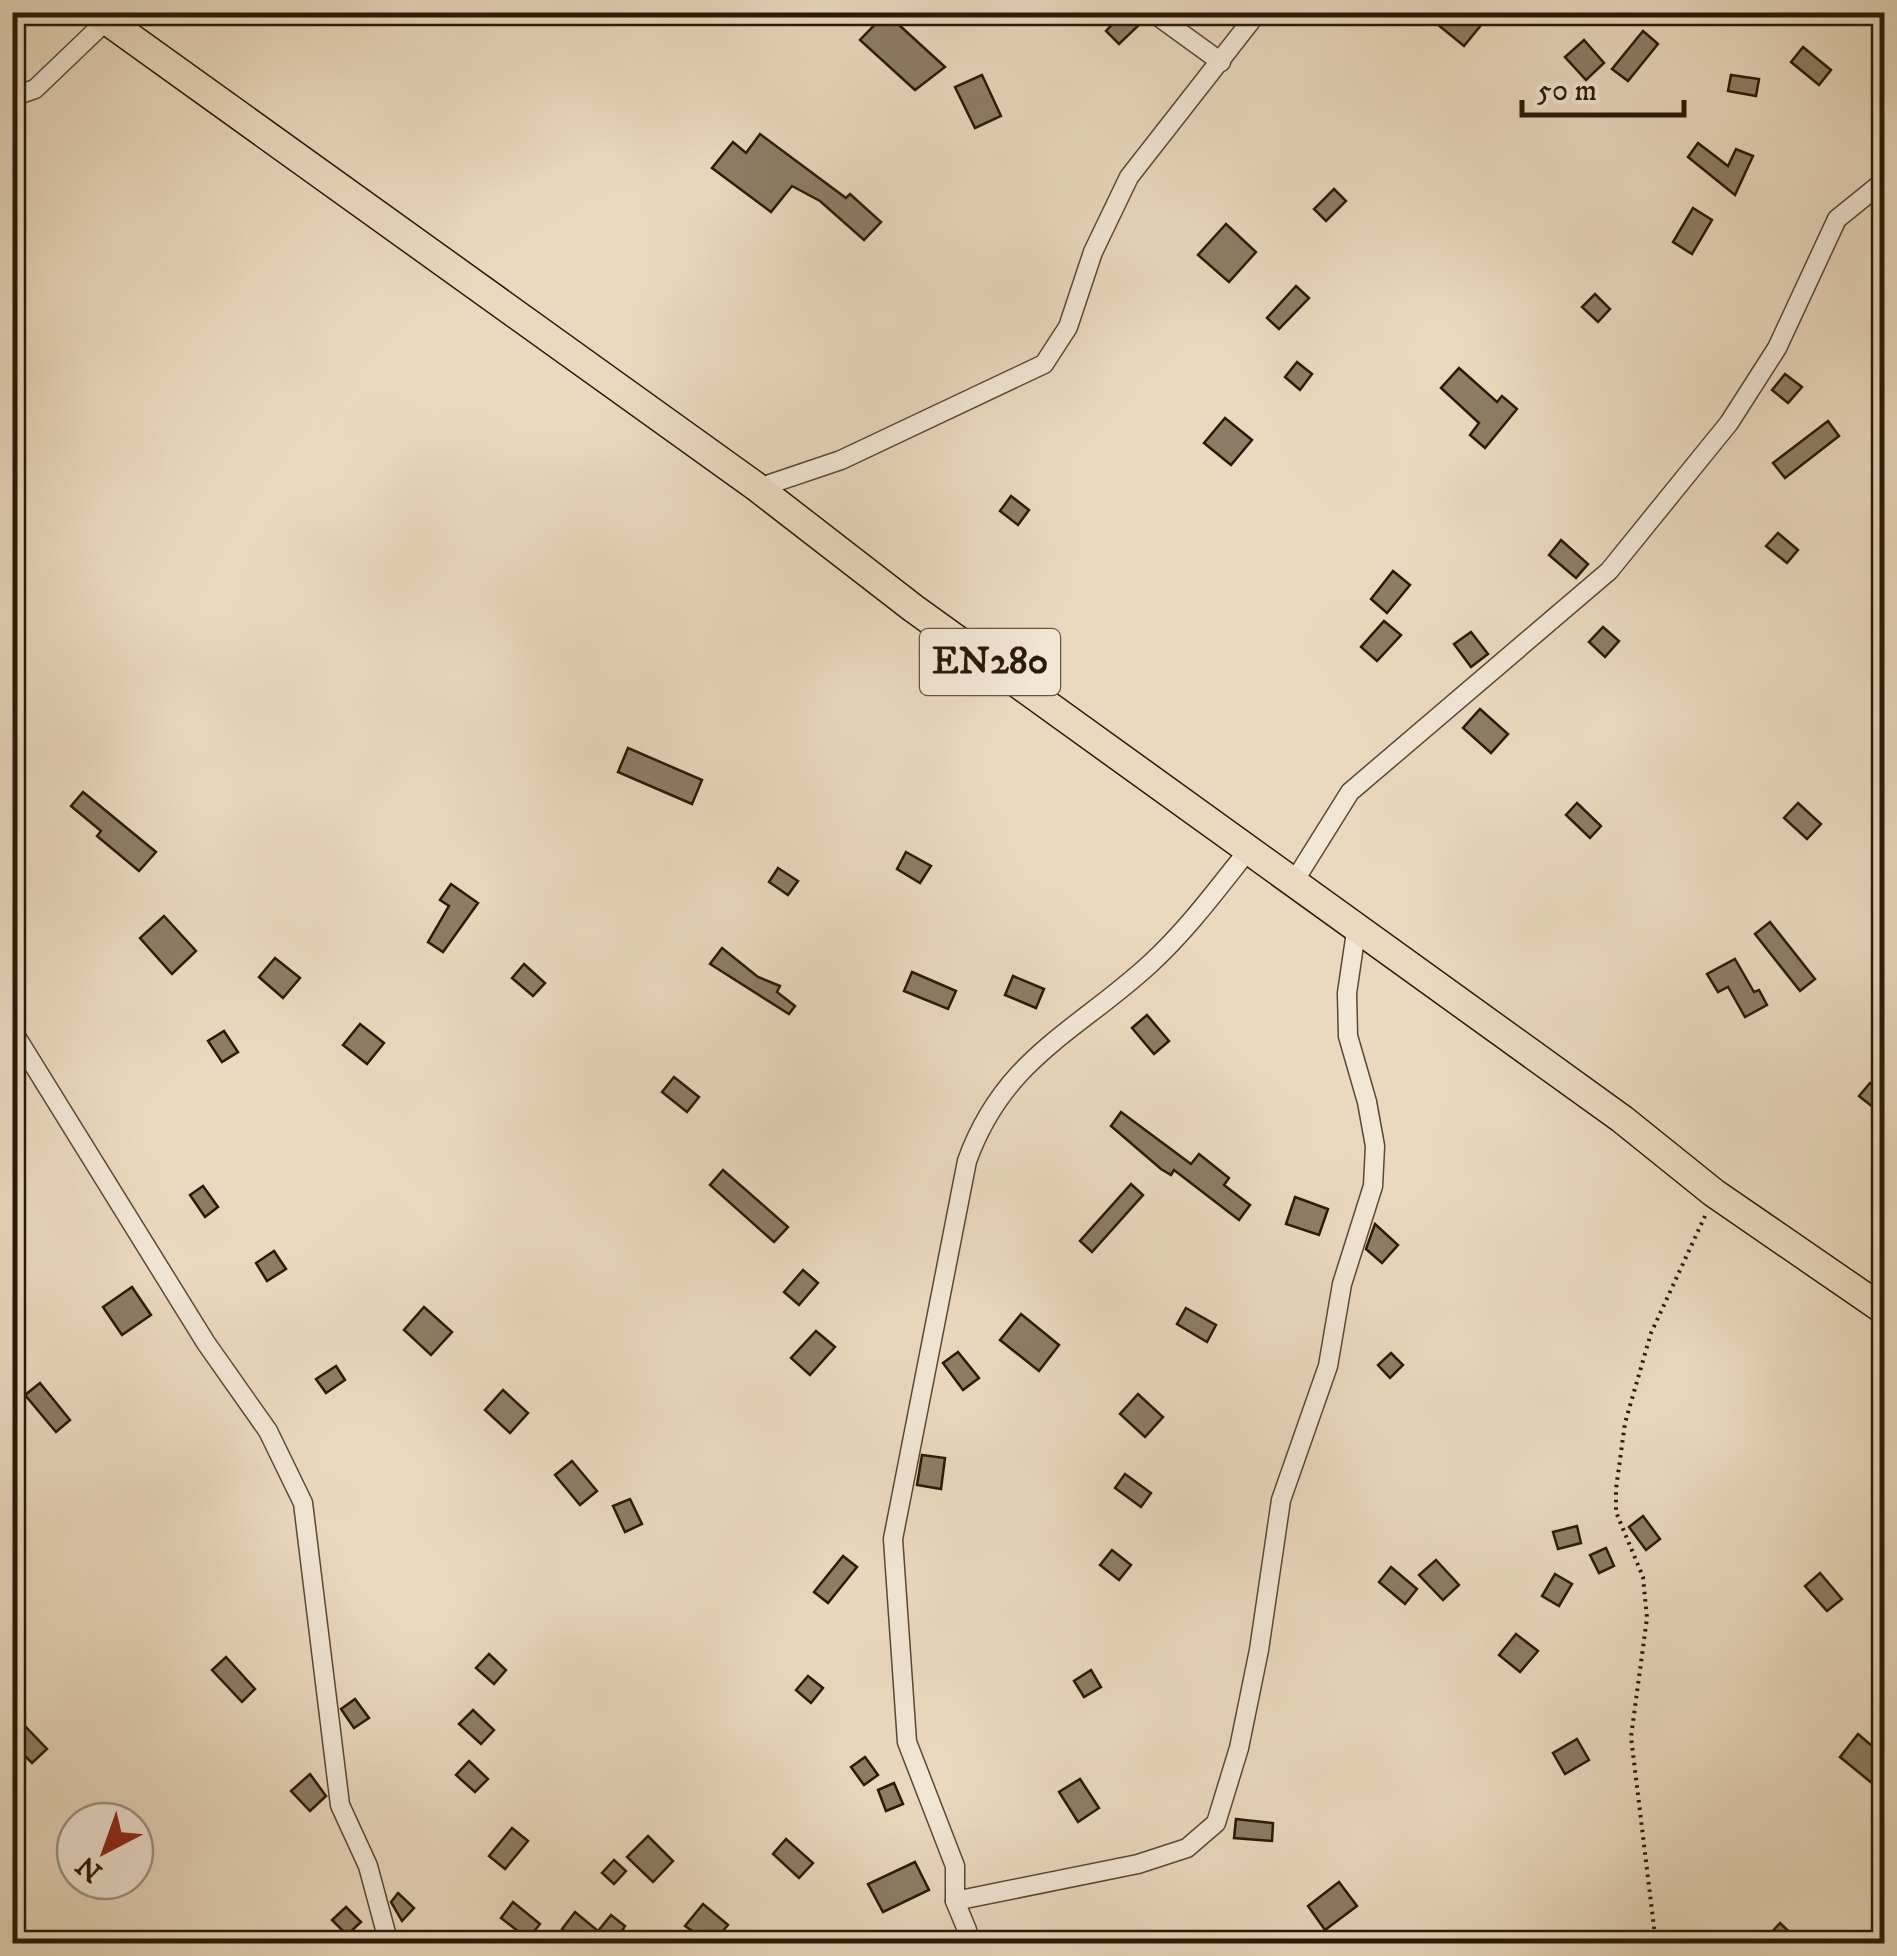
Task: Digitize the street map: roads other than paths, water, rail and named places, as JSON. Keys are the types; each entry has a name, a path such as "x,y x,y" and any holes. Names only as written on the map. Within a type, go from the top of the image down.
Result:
{"main road":[{"name":"EN280","path":"100,17 758,488 913,608 1295,880 1622,1120 1714,1193 1884,1310"}],"street":[{"path":"1152,12 1221,62"},
{"path":"758,488 841,460 1044,364 1068,327 1115,200 1258,12"},
{"path":"12,96 34,89 100,17"},
{"path":"1295,880 1350,792 1609,571 1728,423 1758,378 1777,348 1837,219 1884,181"},
{"path":"967,1944 968,1930 956,1901 955,1866 908,1742 894,1539 967,1161 980,1126 1025,1064 1150,964 1250,848"},
{"path":"956,1901 1138,1864 1188,1848 1216,1822 1239,1748 1259,1650 1281,1500 1328,1366 1342,1284 1374,1186 1370,1117 1348,1036 1347,993 1356,925"},
{"path":"12,1030 206,1343 268,1431 303,1503 340,1805 368,1866 389,1944"}]}
